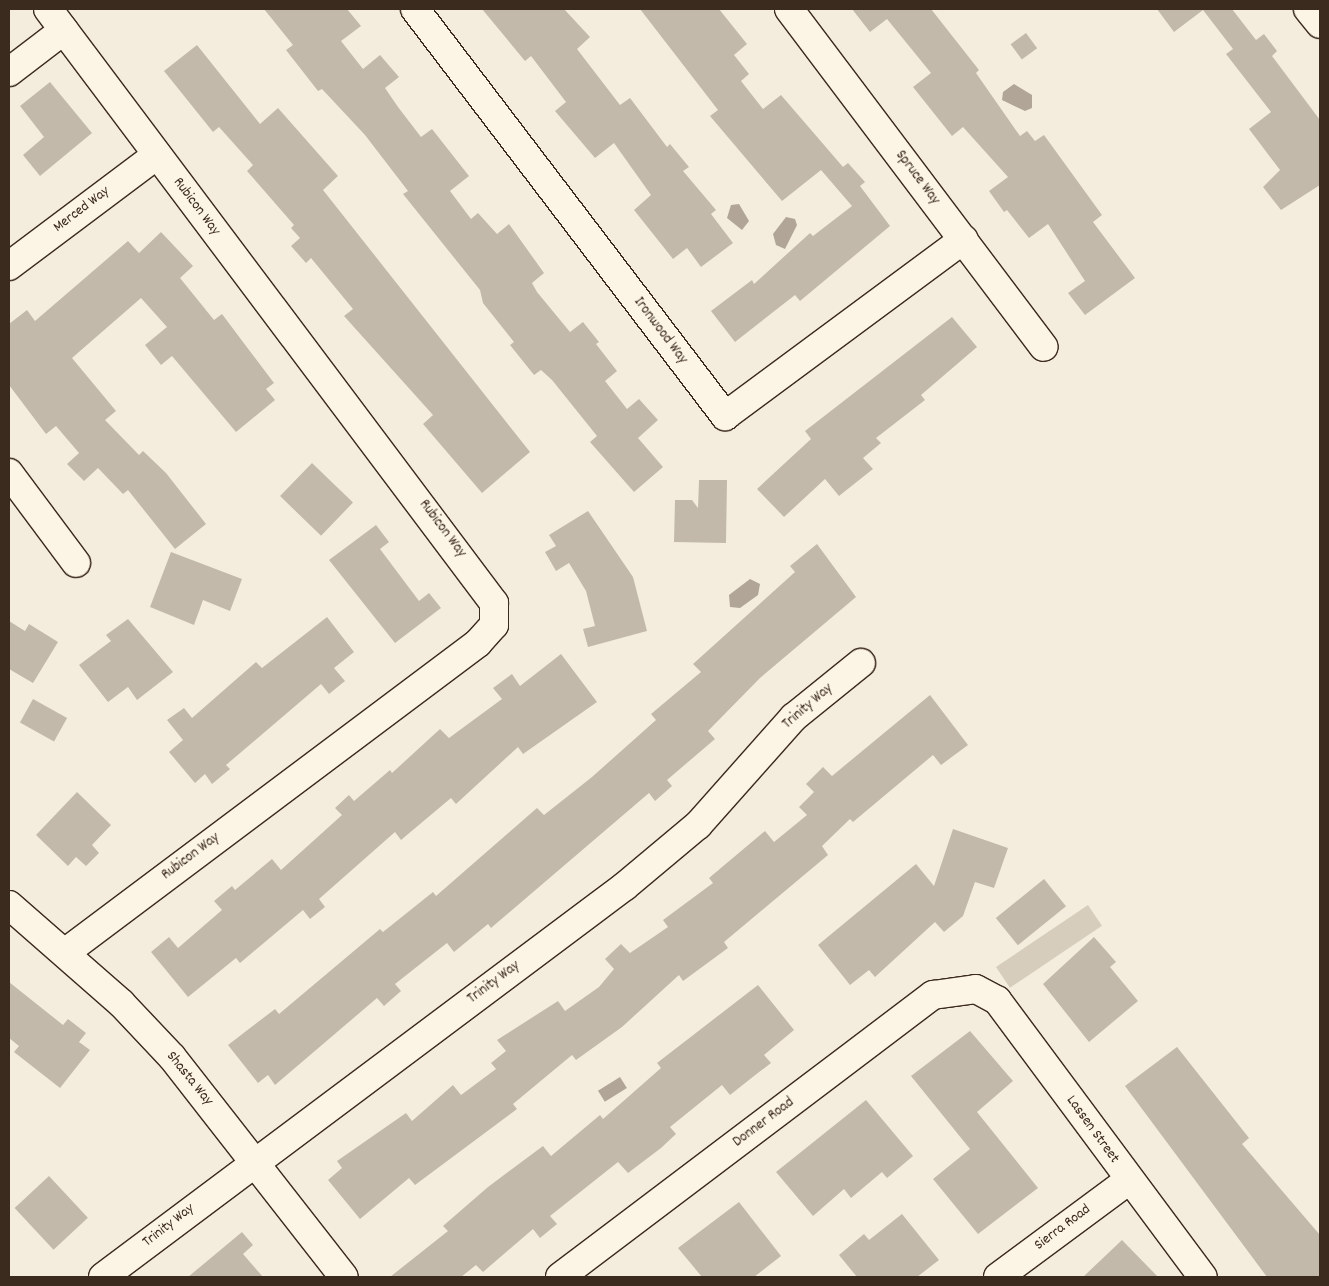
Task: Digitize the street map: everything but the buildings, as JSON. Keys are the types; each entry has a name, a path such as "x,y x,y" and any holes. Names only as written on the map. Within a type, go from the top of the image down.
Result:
{"street":[{"name":"Rubicon Way","path":"48,9 484,584 494,603 494,625 478,643 66,952"},
{"name":"Ironwood Way","path":"416,9 724,416 964,239"},
{"name":"Spruce Way","path":"789,9 1044,347"},
{"path":"1308,9 1320,24"},
{"path":"9,72 64,30"},
{"name":"Merced Way","path":"9,266 157,155"},
{"path":"9,473 76,563"},
{"name":"Trinity Way","path":"103,1277 254,1160 625,886 698,824 794,717 861,663"},
{"name":"Shasta Way","path":"9,905 66,952 172,1056 344,1277"},
{"name":"Lassen Street","path":"976,989 997,1000 1203,1277"},
{"name":"Donner Road","path":"560,1277 933,995 976,989"},
{"name":"Sierra Road","path":"998,1277 1129,1180"}],"shaded area":[{"path":"1014,84 1032,95 1032,108 1025,111 1002,100 1003,92"},
{"path":"739,204 749,221 742,230 727,218 731,205"},
{"path":"786,217 795,219 797,225 785,249 776,245 773,234"},
{"path":"750,579 760,584 758,595 740,608 730,607 729,595"},
{"path":"1088,905 1102,926 1010,988 996,967"},
{"path":"620,1077 627,1088 605,1102 598,1091"}]}
